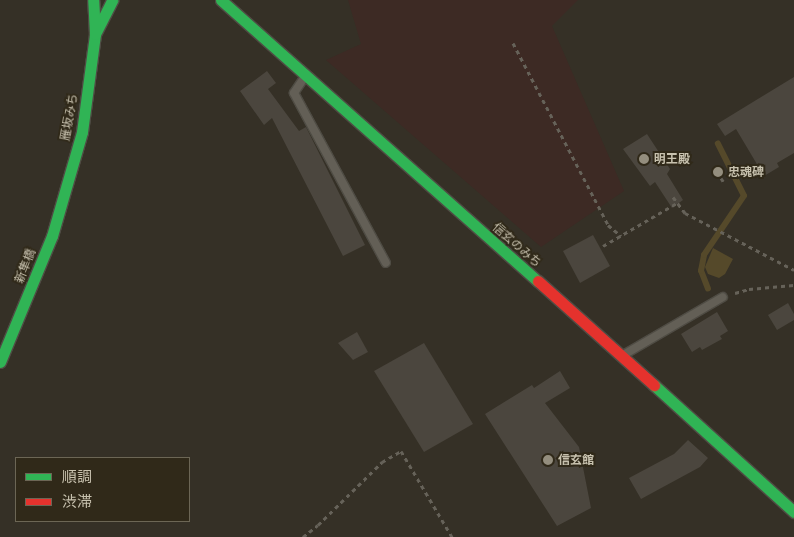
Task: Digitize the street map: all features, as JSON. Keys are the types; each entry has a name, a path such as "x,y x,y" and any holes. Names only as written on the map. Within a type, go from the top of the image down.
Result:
{"main road":[{"name":"雁坂みち","path":"52,236 82,132 95,34 93,0"},
{"path":"95,34 112,0"},
{"name":"信玄のみち","path":"221,0 794,512"},
{"name":"新隼橋","path":"0,362 52,236"}],"lane":[{"path":"305,76 294,93 386,263"},
{"path":"621,356 723,297"}],"path":[{"path":"513,43 608,225 620,236"},
{"path":"673,197 685,213 794,270"},
{"path":"603,246 677,203"},
{"path":"723,297 749,289 794,285"},
{"path":"302,537 318,525 382,462 401,451 452,537"}],"shaded area":[{"path":"348,0 578,0 552,26 624,191 541,247 326,60 361,44"},
{"path":"713,248 733,259 725,274 719,278 708,274 705,267"}],"building":[{"path":"267,71 276,83 268,89 299,131 306,127 365,245 343,256 272,118 264,125 240,91"},
{"path":"794,77 794,153 777,163 779,167 764,176 736,129 725,136 717,124"},
{"name":"明王殿","path":"647,134 670,169 667,174 683,200 672,208 655,182 650,186 623,149"},
{"path":"593,235 610,266 580,283 563,251"},
{"path":"788,303 794,314 794,320 777,330 768,315"},
{"path":"717,312 728,331 720,336 722,339 702,350 700,347 692,352 681,334"},
{"path":"357,332 368,352 353,360 338,343"},
{"path":"424,343 473,424 424,452 374,371"},
{"name":"信玄館","path":"560,371 570,388 545,403 579,447 591,508 557,526 485,414 532,385 534,388"},
{"path":"688,440 708,458 700,467 641,499 629,478 674,454"}],"waterway":[{"path":"708,289 701,271 704,255 744,196 718,144"}],"traffic: fast":[{"path":"0,362 52,236 82,132 95,34 93,0"},
{"path":"95,34 112,0"},
{"path":"221,0 538,281"},
{"path":"654,385 794,512"}],"traffic: jam":[{"path":"538,281 654,385"}],"place":[{"name":"明王殿","path":"644,159"},
{"name":"忠魂碑","path":"718,172"},
{"name":"信玄館","path":"548,460"}]}
